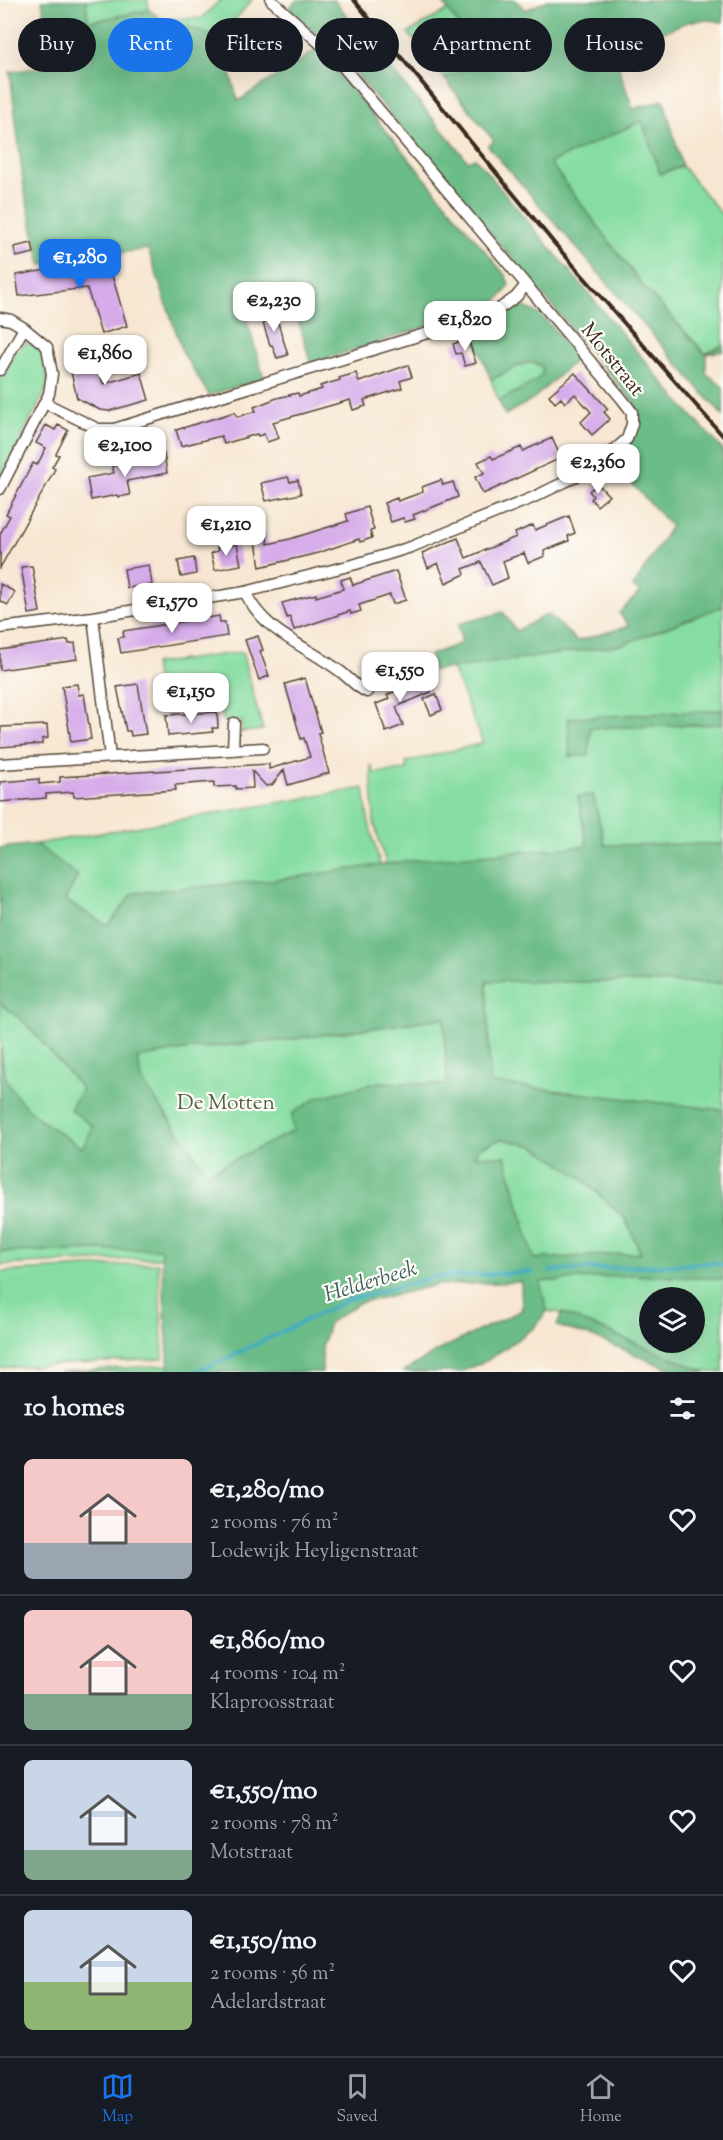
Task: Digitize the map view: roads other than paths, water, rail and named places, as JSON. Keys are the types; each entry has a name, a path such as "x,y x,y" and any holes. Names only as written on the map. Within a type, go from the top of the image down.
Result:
{"street":[{"name":"Motstraat","path":"0,628 93,617 244,592 356,564 411,547 488,518 576,477 627,439 632,424 632,412 334,57 271,0"},
{"path":"45,403 98,429 114,429 493,313 516,297 526,285"},
{"path":"0,318 11,320 24,328 47,347 52,374 51,386 45,403 0,489"},
{"path":"0,370 4,353 24,328"},
{"path":"244,592 252,608 264,620 294,643 341,672 358,688 367,692"},
{"path":"93,617 110,757"},
{"path":"233,750 234,723"},
{"path":"0,764 263,748"}],"waterway":[{"name":"Helderbeek","path":"551,1271 714,1263 723,1265"},
{"name":"Helderbeek","path":"193,1372 217,1363 348,1300 435,1277 533,1272"}],"railway":[{"path":"354,0 554,243 723,436"}],"park label":[{"name":"De Motten","path":"226,1102"}]}
